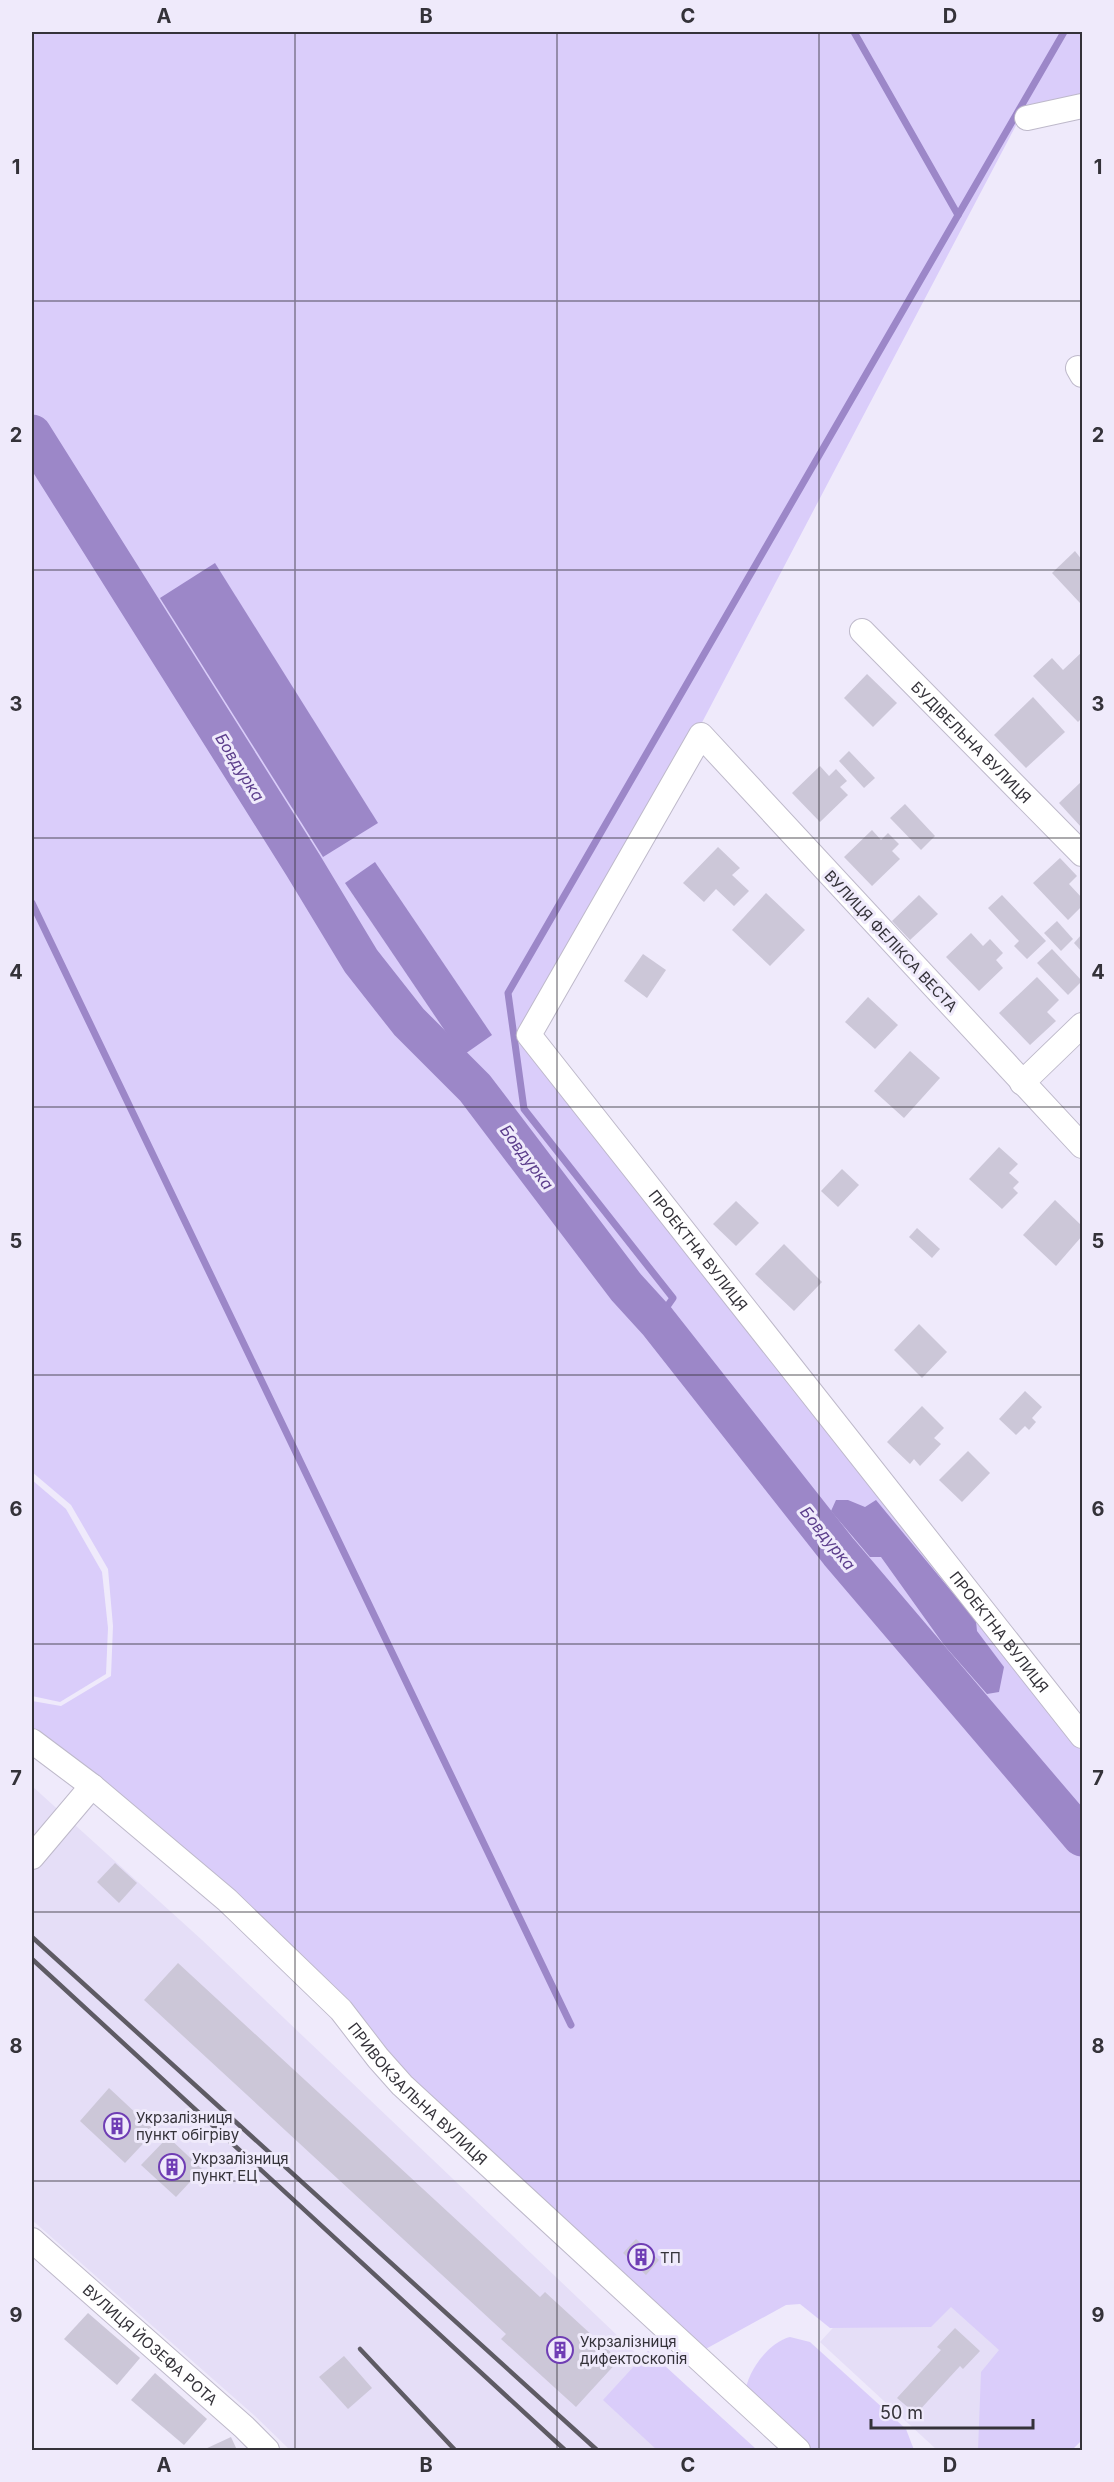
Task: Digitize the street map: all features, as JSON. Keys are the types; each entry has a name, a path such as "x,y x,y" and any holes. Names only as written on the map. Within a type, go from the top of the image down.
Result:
{"street":[{"path":"1027,118 1083,106"},
{"name":"БУДІВЕЛЬНА ВУЛИЦЯ","path":"862,631 1083,854"},
{"name":"ВУЛИЦЯ ФЕЛІКСА ВЕСТА","path":"701,735 1083,1146"},
{"name":"ПРОЕКТНА ВУЛИЦЯ","path":"701,735 529,1035 1083,1736"},
{"path":"1022,1083 1083,1025"},
{"name":"ПРИВОКЗАЛЬНА ВУЛИЦЯ","path":"32,1742 92,1786 227,1900 274,1943 341,2010 378,2058 408,2090 798,2451"},
{"path":"32,1857 92,1786"},
{"name":"ВУЛИЦЯ ЙОЗЕФА РОТА","path":"32,2240 244,2427 267,2451"}],"shaded area":[{"path":"32,32 1082,32 1082,99 1023,112 697,732 524,1037 1082,1752 1082,2440 1072,2450 978,2450 981,2372 999,2350 951,2307 931,2327 830,2328 800,2304 786,2305 702,2351 32,1730 32,1701 61,1706 111,1676 113,1626 108,1569 71,1505 32,1472"},
{"path":"215,563 378,823 323,857 160,598"},
{"path":"375,862 492,1035 462,1056 345,883"},
{"path":"32,1480 66,1509 102,1572 108,1628 106,1674 60,1702 32,1696"},
{"path":"836,1500 848,1500 865,1507 876,1500 976,1621 977,1631 1004,1667 999,1692 987,1694 944,1645 881,1557 870,1557 831,1511"},
{"path":"32,1786 202,1940 641,2358 648,2351 757,2450 290,2450 255,2416 32,2220"},
{"path":"899,2256 1053,2397 1004,2450 937,2450 820,2342"},
{"path":"790,2337 810,2342 906,2429 914,2450 798,2450 745,2395 746,2386 760,2359 774,2345"},
{"path":"648,2351 757,2450 657,2450 603,2400"}],"building":[{"path":"1075,551 1082,560 1082,600 1080,603 1052,573"},
{"path":"1082,652 1082,718 1078,722 1033,676 1052,658 1063,670"},
{"path":"867,674 897,703 873,727 844,698"},
{"path":"1033,697 1065,732 1026,768 994,735"},
{"path":"849,751 875,778 864,788 839,761"},
{"path":"820,766 829,776 836,769 847,781 840,787 848,795 820,822 792,793"},
{"path":"1082,781 1082,828 1059,803"},
{"path":"905,804 935,836 921,850 890,818"},
{"path":"872,830 881,840 888,833 899,844 892,851 900,859 872,886 844,857"},
{"path":"718,847 740,868 732,875 749,891 734,906 716,889 704,902 683,883"},
{"path":"1060,858 1077,876 1069,884 1082,898 1082,906 1068,920 1033,883"},
{"path":"766,893 805,930 770,966 732,930"},
{"path":"919,895 938,914 910,940 892,921"},
{"path":"1002,895 1046,941 1027,959 1014,946 1019,941 988,908"},
{"path":"1057,921 1073,939 1061,951 1044,933"},
{"path":"971,933 983,946 990,939 1003,953 996,960 1003,968 979,991 946,957"},
{"path":"1082,934 1082,952 1074,943"},
{"path":"1052,949 1082,981 1068,995 1037,963"},
{"path":"643,954 666,970 647,998 624,981"},
{"path":"1037,977 1059,1000 1047,1012 1056,1021 1030,1045 999,1013"},
{"path":"868,997 898,1025 875,1049 845,1022"},
{"path":"910,1051 940,1078 904,1118 874,1091"},
{"path":"999,1147 1018,1164 1009,1173 1019,1182 1013,1188 1018,1193 1002,1209 969,1179"},
{"path":"842,1169 859,1185 838,1207 821,1191"},
{"path":"1055,1200 1082,1226 1082,1236 1056,1266 1023,1235"},
{"path":"736,1201 759,1223 736,1246 713,1224"},
{"path":"917,1228 940,1249 932,1258 909,1237"},
{"path":"784,1244 822,1282 794,1311 755,1274"},
{"path":"919,1324 947,1352 922,1378 894,1350"},
{"path":"1025,1391 1042,1407 1032,1418 1036,1422 1029,1430 1025,1426 1016,1435 999,1419"},
{"path":"922,1406 944,1428 934,1438 941,1444 920,1466 914,1459 910,1464 887,1442"},
{"path":"968,1451 990,1473 962,1502 939,1480"},
{"path":"115,1863 137,1883 119,1903 97,1882"},
{"path":"178,1963 540,2297 545,2292 619,2360 576,2407 501,2339 506,2334 144,2000"},
{"name":"Укрзалізниця пункт обігріву","path":"109,2088 155,2131 125,2163 80,2121"},
{"name":"Укрзалізниця пункт ЕЦ","path":"168,2137 202,2169 176,2197 141,2165"},
{"name":"ТП","path":"636,2239 659,2260 646,2275 623,2253"},
{"path":"88,2313 140,2358 117,2385 64,2339"},
{"path":"955,2328 980,2351 963,2369 960,2366 916,2414 897,2398 941,2350 937,2347"},
{"path":"344,2356 372,2388 348,2409 319,2377"},
{"path":"155,2373 207,2419 184,2445 131,2400"},
{"path":"231,2437 237,2450 203,2450"}],"waterway":[{"path":"854,32 958,215"},
{"path":"657,1321 673,1298 524,1109 508,993 1064,32"},
{"name":"Бовдурка","path":"32,434 361,961 409,1022 475,1088 626,1287 657,1321 839,1552 1082,1837"},
{"path":"32,903 571,2025"}],"railway":[{"path":"32,1937 597,2450"},
{"path":"32,1959 565,2450"},
{"path":"360,2349 455,2450"}],"place":[{"name":"Укрзалізниця пункт обігріву","path":"117,2126"},
{"name":"Укрзалізниця пункт ЕЦ","path":"172,2167"},
{"name":"ТП","path":"641,2257"},
{"name":"Укрзалізниця дифектоскопія","path":"560,2350"}]}
